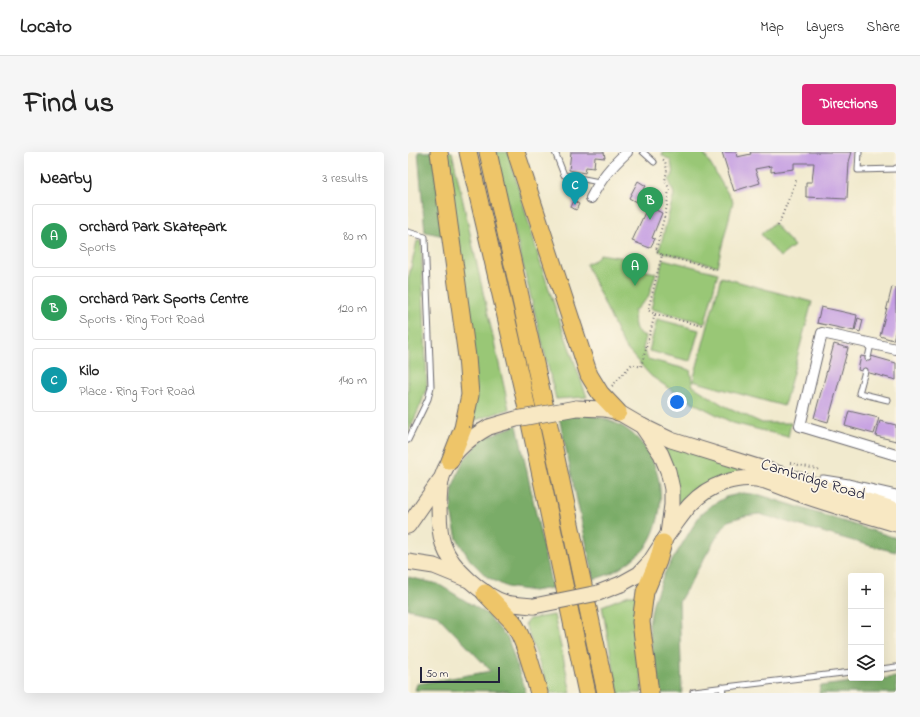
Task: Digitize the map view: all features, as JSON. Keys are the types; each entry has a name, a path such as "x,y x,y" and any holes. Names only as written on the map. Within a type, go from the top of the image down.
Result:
{"highway":[{"path":"439,152 466,349 470,395 463,428 450,461"},
{"path":"468,152 523,390 588,693"},
{"path":"488,152 553,444 606,693"},
{"path":"516,152 588,375 600,393 618,412"},
{"path":"650,693 641,622 645,592 665,539"},
{"path":"485,593 516,627 530,658 539,693"}],"main road":[{"name":"Cambridge Road","path":"408,526 442,477 450,461 465,443 489,427 516,419 576,408 604,409 618,412 671,440 896,510"},
{"path":"642,426 661,454 672,489 672,505 665,539"},
{"path":"442,477 440,522 444,544 453,562 471,581"},
{"name":"Cambridge Road","path":"471,581 485,593 506,603 534,606 598,593 622,584 639,574 650,562 691,504 718,484 739,479 751,478 764,481 807,497 896,524"},
{"path":"408,562 434,566 471,581"}],"street":[{"path":"591,198 599,182 611,167 627,152"},
{"path":"896,350 822,333 800,426 896,454"},
{"name":"Cambridge Road","path":"797,479 848,486 896,497"}],"lane":[{"path":"555,152 564,175 599,182"},
{"path":"643,152 654,162"},
{"path":"859,152 858,170 896,168"},
{"path":"408,232 425,237 431,387 428,398 408,440"},
{"path":"868,358 871,344"},
{"path":"865,371 859,393 888,400"},
{"path":"884,669 896,667"},
{"path":"693,690 848,672"},
{"path":"722,687 723,693"}],"path":[{"path":"656,250 667,206 669,188 665,181 667,170 665,161 658,156"},
{"path":"778,226 796,178"},
{"path":"652,249 656,250 662,255 719,270"},
{"path":"662,255 648,310 655,314 703,326"},
{"path":"609,388 632,364 641,367 655,314"},
{"path":"788,462 825,471"}],"green space":[{"path":"418,152 434,152 444,236 425,232"},
{"path":"444,152 452,152 509,409 473,421"},
{"path":"495,152 508,152 540,262 587,397 556,399"},
{"path":"663,152 703,152 733,202 717,266 659,251 674,194 669,180 673,175 671,161 662,155"},
{"path":"774,223 794,246 780,257 761,234"},
{"path":"417,241 421,241 427,387 408,433 408,280"},
{"path":"600,254 625,258 624,263 633,260 640,261 642,262 646,271 656,273 648,298 634,311 636,329 638,332 646,336 643,349 648,359 690,370 693,386 723,405 762,423 791,423 788,437 733,423 682,397 651,376 624,346 586,264 595,260"},
{"path":"663,259 718,273 705,323 651,309"},
{"path":"721,277 812,302 784,406 693,381"},
{"path":"657,319 699,330 690,361 649,351"},
{"path":"579,413 614,422 625,428 638,439 648,453 655,468 659,484 660,500 658,517 653,533 645,548 626,564 611,573 594,579 559,417"},
{"path":"517,425 552,588 533,591 507,587 487,577 470,560 457,539 451,511 453,486 463,461 483,438"},
{"path":"662,443 760,473 746,473 677,515"},
{"path":"743,493 760,495 896,538 896,552 759,514 744,516 728,521 716,538 679,602 682,693 658,693 649,625 653,603 665,572 700,515 712,505 726,497"},
{"path":"408,577 438,584 487,614 508,639 526,693 510,693 508,691 415,690 417,684 491,671 437,615 408,609"},
{"path":"629,595 638,595 642,693 618,693 602,606"},
{"path":"554,615 571,693 550,693 525,624 529,619"},
{"path":"896,677 896,693 819,693 820,686 862,681 884,681 884,678"}],"building":[{"path":"571,152 604,152 605,158 595,157 594,168 586,167 585,173 569,170"},
{"path":"722,152 736,152 737,157 751,154 750,152 852,152 849,162 847,199 806,197 806,182 812,182 814,163 794,163 794,169 771,172 771,166 755,169 760,183 734,191"},
{"path":"638,181 646,186 636,202 629,198"},
{"path":"574,201 579,204 576,210 571,207"},
{"path":"648,206 662,213 652,238 655,239 650,248 632,241"},
{"path":"892,287 896,288 896,330 893,340 880,336"},
{"path":"821,307 857,315 854,331 817,323"},
{"path":"858,318 863,320 860,332 855,330"},
{"path":"834,344 848,348 828,422 814,418"},
{"path":"861,356 870,358 871,356 896,363 896,380 858,370"},
{"path":"849,411 879,418 874,434 845,426"},
{"path":"880,421 896,425 896,441 876,436"}],"place":[{"name":"Kilo","path":"575,205"},
{"name":"Orchard Park Sports Centre","path":"650,220"},
{"name":"Orchard Park Skatepark","path":"635,286"}]}
